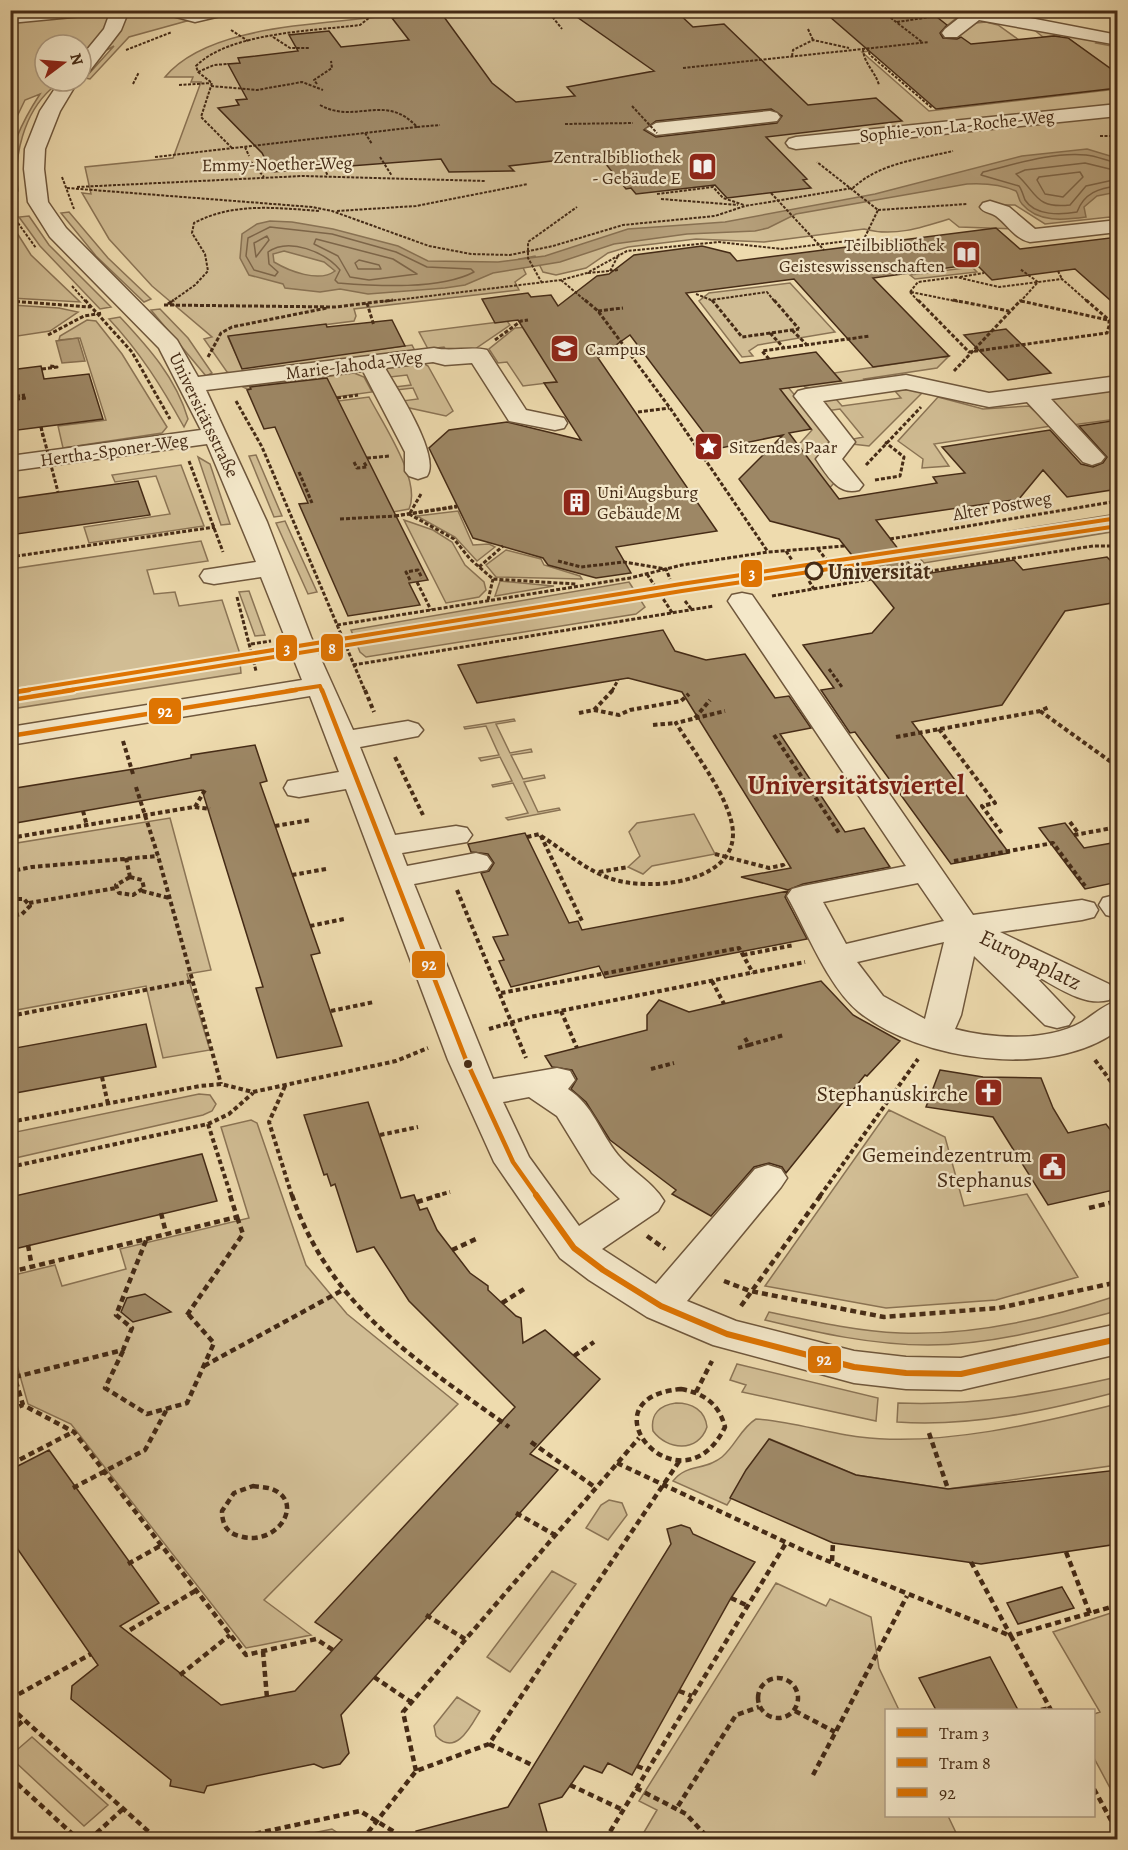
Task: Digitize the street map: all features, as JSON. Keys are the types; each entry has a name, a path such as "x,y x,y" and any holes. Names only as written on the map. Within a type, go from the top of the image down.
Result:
{"street":[{"path":"10,18 93,10"},
{"path":"93,54 112,30 120,10"},
{"path":"171,10 195,16 215,12"},
{"path":"951,33 978,12 1006,20 1118,40"},
{"path":"1006,20 1032,39"},
{"name":"Universitätsstraße","path":"61,93 50,111 35,149 27,194 58,232 169,345 191,385 216,435 272,568 297,637 320,686 482,1093 513,1162 574,1248 603,1270 661,1306 727,1334 854,1367 906,1373 961,1374 1118,1339"},
{"name":"Sophie-von-La-Roche-Weg","path":"796,143 1118,110"},
{"path":"656,131 770,117"},
{"path":"990,207 1002,211 1030,236 1118,226"},
{"name":"Marie-Jahoda-Weg","path":"191,385 434,355 445,358 479,355"},
{"path":"479,355 518,416 555,423"},
{"path":"371,363 417,452 418,471"},
{"path":"850,485 829,459 843,442 806,396 906,382 989,400 1118,383"},
{"path":"1034,395 1092,457"},
{"name":"Hertha-Sponer-Weg","path":"10,464 216,435"},
{"path":"214,576 272,568"},
{"path":"742,601 938,867 964,927"},
{"path":"10,736 320,686"},
{"path":"342,741 396,732"},
{"path":"299,788 357,778"},
{"path":"390,862 445,836"},
{"path":"390,862 462,866"},
{"path":"833,947 803,896 938,867"},
{"name":"Europaplatz","path":"964,927 1107,1002 1108,1023 1077,1036 1046,1045 991,1048 934,1037 869,1002 833,947 964,927 1084,899"},
{"name":"Europaplatz","path":"964,927 1057,1017"},
{"name":"Europaplatz","path":"934,1037 944,1016 964,927"},
{"path":"482,1093 547,1082 570,1107 605,1164 645,1201 574,1248"},
{"path":"661,1306 691,1267 768,1178"}],"path":[{"path":"548,11 561,10"},
{"path":"897,22 930,19 936,16 938,10"},
{"path":"211,84 198,72 196,66 203,56 249,41 360,25 369,18 363,11"},
{"path":"548,11 562,29"},
{"path":"887,15 922,42"},
{"path":"229,29 249,41"},
{"path":"808,29 813,40"},
{"path":"120,52 174,32"},
{"path":"682,68 940,41 951,33"},
{"path":"273,37 290,48 309,48"},
{"path":"792,56 794,50 813,40 854,50"},
{"path":"865,49 864,60 876,73 879,85"},
{"path":"865,49 937,113"},
{"path":"317,85 315,80 332,68 331,61"},
{"path":"198,72 214,65 227,64"},
{"path":"133,84 140,72"},
{"path":"179,85 211,84 250,89 298,82 317,85 323,90"},
{"path":"211,84 203,106 202,120 232,148"},
{"path":"320,105 329,110 342,112 399,112 417,127"},
{"path":"632,106 656,131"},
{"path":"565,124 627,123"},
{"path":"155,157 440,125"},
{"path":"364,133 372,144"},
{"path":"1093,136 1118,136"},
{"path":"796,143 878,210 897,212 930,205 961,203 990,207"},
{"path":"245,147 249,156"},
{"path":"61,175 68,188 288,204 332,211 408,240 449,251 488,255 526,252 623,225 715,216 745,206 853,188 856,183 879,172 959,150"},
{"path":"380,157 392,176"},
{"path":"320,160 328,176"},
{"path":"251,162 264,177"},
{"name":"Emmy-Noether-Weg","path":"68,188 117,183 264,177 392,176 486,181"},
{"path":"335,307 168,304 195,285 208,271 205,254 192,233 194,223 206,215 250,207 332,211 416,206 528,184"},
{"path":"657,194 713,187 723,198 745,206"},
{"path":"771,193 824,250"},
{"path":"662,200 745,206"},
{"path":"542,283 528,258 526,252 528,242 577,207"},
{"path":"587,273 620,253 688,244 719,242 782,249 864,239 878,210"},
{"path":"610,271 620,253"},
{"path":"1020,268 1038,282"},
{"path":"208,357 221,333 232,327 335,307 542,283 587,273 619,270"},
{"path":"969,352 1107,333 1109,320 1062,279 1058,271"},
{"path":"910,292 918,282 984,273 977,282"},
{"path":"956,277 999,287 1062,279"},
{"path":"561,279 598,311 670,408 768,552"},
{"path":"969,352 1038,282"},
{"path":"696,294 711,300 742,337 799,328 767,292 711,300"},
{"path":"910,292 1009,311"},
{"path":"910,292 969,352"},
{"path":"10,301 92,307"},
{"path":"1021,301 1109,320"},
{"path":"367,303 374,326"},
{"path":"598,311 623,308"},
{"path":"48,335 84,316 97,314"},
{"path":"479,355 521,321 528,320"},
{"path":"1109,326 1118,326"},
{"path":"792,330 806,345"},
{"path":"770,333 783,348"},
{"path":"769,359 762,351 870,336"},
{"path":"42,369 57,367 56,365 50,366"},
{"path":"850,485 900,476 904,458 885,442 939,389"},
{"path":"10,399 25,397"},
{"path":"638,412 670,408"},
{"path":"646,411 647,417"},
{"path":"43,435 40,427 58,492"},
{"path":"354,462 357,468 367,467 364,460 392,455"},
{"path":"299,472 312,503"},
{"name":"Alter Postweg","path":"890,539 1118,501"},
{"path":"340,519 395,516 409,514 457,507 395,516"},
{"path":"409,514 454,539 493,579 579,585"},
{"path":"10,557 215,527"},
{"path":"479,567 503,546"},
{"path":"445,836 396,732 371,704 337,625 768,552 845,546"},
{"path":"917,573 1093,546 1118,546"},
{"path":"818,548 847,584 872,579"},
{"path":"786,551 792,560"},
{"path":"558,561 581,567 624,562 666,569"},
{"path":"666,569 670,579"},
{"path":"411,580 408,572 417,570 431,610"},
{"path":"647,574 673,614"},
{"path":"488,600 493,579"},
{"path":"809,581 814,590"},
{"path":"685,601 692,610"},
{"path":"353,665 655,617"},
{"path":"415,655 417,661"},
{"path":"829,669 842,687"},
{"path":"594,710 616,687 618,680"},
{"path":"579,713 594,710 616,716 626,714 630,710 681,701 689,694"},
{"path":"695,718 710,700"},
{"path":"896,737 1040,711 1049,707"},
{"path":"653,725 676,723 725,711"},
{"path":"1040,711 1118,767"},
{"path":"527,837 541,836 599,872 632,884 661,883 702,875 717,868 728,857 733,842 727,812 676,723"},
{"path":"939,729 995,803 982,806 1003,835"},
{"path":"774,735 839,833"},
{"path":"123,740 133,774"},
{"path":"136,787 158,856 221,1084"},
{"path":"195,807 205,790"},
{"path":"10,838 195,807 210,809"},
{"path":"83,811 87,826"},
{"path":"275,826 310,820"},
{"path":"1070,822 1079,834"},
{"path":"1074,835 1118,827"},
{"path":"541,836 583,922"},
{"path":"938,867 1053,843 1084,899"},
{"path":"715,855 769,868 783,865 785,869"},
{"path":"10,874 12,871 32,867 158,856"},
{"path":"126,858 130,877"},
{"path":"462,866 501,993 513,1022 547,1082"},
{"path":"599,872 628,867"},
{"path":"292,875 326,869"},
{"path":"10,899 20,898 29,903 116,888 121,880 130,877 144,882 141,891"},
{"path":"116,888 123,895 141,891 169,898"},
{"path":"10,916 26,912 29,903"},
{"path":"310,926 344,919"},
{"path":"743,955 833,947"},
{"path":"10,1122 221,1084 253,1092 396,1061 458,1037 513,1022 753,973 833,947"},
{"path":"501,993 739,948 753,973"},
{"path":"10,1016 192,981"},
{"path":"712,981 724,1004"},
{"path":"331,1011 374,1002"},
{"path":"561,1011 578,1048"},
{"path":"738,1047 784,1035"},
{"path":"727,1334 750,1291 934,1037"},
{"path":"745,1038 749,1045"},
{"path":"651,1069 674,1063"},
{"path":"1112,1084 1118,1076"},
{"path":"102,1077 108,1104"},
{"path":"285,1085 269,1122 305,1230 341,1291 381,1333 509,1427"},
{"path":"10,1167 208,1124 229,1114 253,1092"},
{"path":"148,1238 116,1315 132,1328 105,1388 147,1414 187,1403 214,1342 187,1315 243,1234 208,1124"},
{"path":"380,1136 418,1127"},
{"path":"417,1202 450,1192"},
{"path":"1089,1208 1118,1201"},
{"path":"161,1213 166,1233"},
{"path":"10,1272 237,1217"},
{"path":"620,1217 691,1267 750,1291 884,1317 999,1308 1118,1282"},
{"path":"452,1250 476,1239"},
{"path":"28,1245 32,1267"},
{"path":"502,1303 524,1289"},
{"path":"203,1366 341,1291"},
{"path":"574,1356 594,1342"},
{"path":"15,1377 123,1350"},
{"path":"10,1362 23,1405 74,1432 195,1592 246,1655 316,1639 333,1650"},
{"path":"681,1389 708,1398 718,1406 724,1416 723,1438 706,1454 680,1460 655,1453 639,1437 636,1426 637,1414 644,1403 654,1395 681,1389"},
{"path":"10,1410 23,1405"},
{"path":"73,1488 146,1450 168,1408"},
{"path":"11,1464 74,1432"},
{"path":"929,1433 948,1489"},
{"path":"416,1771 403,1712 639,1437"},
{"path":"531,1442 596,1488"},
{"path":"362,1839 416,1771 489,1744 660,1486 680,1460"},
{"path":"616,1463 660,1486 907,1596 1011,1636 1118,1605"},
{"path":"263,1486 272,1488 285,1499 286,1518 272,1534 250,1540 230,1533 221,1516 223,1507 234,1493 243,1488 263,1486"},
{"path":"516,1514 555,1535"},
{"path":"604,1839 786,1543"},
{"path":"832,1562 833,1543"},
{"path":"128,1564 160,1546"},
{"path":"1066,1552 1090,1614"},
{"path":"971,1562 1051,1709"},
{"path":"130,1630 195,1592"},
{"path":"813,1775 907,1596"},
{"path":"731,1598 748,1606"},
{"path":"426,1615 465,1639"},
{"path":"180,1675 230,1635"},
{"path":"263,1651 267,1698"},
{"path":"10,1699 91,1654"},
{"path":"374,1677 411,1702"},
{"path":"759,1707 757,1695 762,1684 782,1680 798,1693 799,1700 795,1711"},
{"path":"679,1691 692,1696"},
{"path":"10,1707 158,1839"},
{"path":"678,1806 736,1715 759,1707 777,1717 795,1711 835,1732"},
{"path":"10,1732 26,1719"},
{"path":"489,1744 534,1767"},
{"path":"637,1766 647,1770"},
{"path":"10,1777 79,1839"},
{"path":"570,1785 623,1810"},
{"path":"636,1788 678,1806 693,1816 710,1839"},
{"path":"1095,1791 1118,1833"},
{"path":"89,1839 124,1808"},
{"path":"226,1839 360,1811 396,1833 397,1839"}],"shaded area":[{"path":"10,11 223,11 129,37 93,76 93,69 114,46 93,57 93,33 33,33 33,93 47,93 34,110 22,136 17,164 18,191 12,192 9,167 12,154 21,128 40,94 25,100 11,129"},
{"path":"384,11 965,11 923,45 862,52 929,111 1117,89 1117,219 1110,217 1045,224 1015,205 984,205 1017,229 959,227 949,219 896,232 864,229 764,242 696,239 628,247 608,253 586,268 556,275 543,272 535,256 519,259 526,274 515,282 519,290 354,309 356,316 354,321 228,337 242,367 412,345 415,351 233,375 227,372 204,339 212,337 152,286 109,239 82,193 91,194 85,167 173,158 201,82 191,82 193,77 165,77 184,60 207,47 264,31 377,17 375,13"},
{"path":"986,22 998,25 1019,40 959,46 952,41 976,23"},
{"path":"1028,25 1099,40 1096,43 1117,47 1117,75 1064,35 1043,37"},
{"path":"69,212 108,258 151,299 144,302 96,256 61,213"},
{"path":"29,216 49,245 111,307 100,309 40,246 19,217"},
{"path":"10,222 31,255 80,302 11,298"},
{"path":"972,267 977,272 915,279 910,275"},
{"path":"790,283 835,332 758,345 749,351 753,356 742,357 699,301 709,293"},
{"path":"11,305 59,308 78,312 50,331 11,337"},
{"path":"160,309 188,338 212,373 206,376 151,310"},
{"path":"120,317 151,352 169,377 188,419 184,427 150,370 109,319"},
{"path":"87,320 96,321 122,354 167,427 162,433 63,448 58,426 106,420 80,338 59,340 60,336"},
{"path":"507,321 510,325 472,351 449,354 444,347 428,349 419,332"},
{"path":"528,327 564,381 523,386 507,362 498,363 489,349 515,328"},
{"path":"949,356 937,368 864,379 868,383 822,390 805,387 796,378 841,381 834,373"},
{"path":"423,363 428,366 453,411 446,416 405,407 402,401 418,399 413,388 396,390 394,387 411,385 407,375 390,377 386,371 388,367"},
{"path":"354,373 364,377 372,392 336,397 327,379 247,389 243,387"},
{"path":"782,380 834,442 836,481 822,496 814,468 806,458 793,451 812,430 790,402 767,397"},
{"path":"1117,386 1117,419 1072,425 1043,397"},
{"path":"918,388 922,393 869,446 852,444 849,440 863,437 840,409 825,411 817,401 836,399 842,406 901,398 895,391"},
{"path":"369,397 406,468 412,497 409,509 393,512 338,401"},
{"path":"938,397 983,409 1029,406 1051,426 934,444 949,466 922,468 923,459 898,441"},
{"path":"256,455 282,516 274,517 249,456"},
{"path":"198,457 210,464 230,524 221,525"},
{"path":"181,465 204,526 89,543 84,527 170,514 156,476 115,482 112,475"},
{"path":"458,511 473,545 489,544 495,547 477,561 455,537 417,516"},
{"path":"1117,514 1117,531 924,563 910,547"},
{"path":"404,520 433,530 452,542 465,565 484,582 486,590 479,597 446,603"},
{"path":"285,521 317,592 308,594 276,523"},
{"path":"201,541 208,561 147,570 154,594 175,592 179,606 222,600 239,651 241,673 11,709 11,569"},
{"path":"506,550 541,559 544,565 580,576 582,579 496,577 486,565"},
{"path":"500,581 554,586 495,596"},
{"path":"629,582 645,607 636,614 366,657 360,652 351,630"},
{"path":"249,591 265,635 255,636 239,592"},
{"path":"514,719 515,721 496,724 510,753 531,749 532,752 511,755 523,779 544,775 545,778 524,782 538,812 559,808 560,810 508,820 506,818 528,813 513,783 493,787 492,785 512,781 500,757 481,761 479,758 499,755 486,726 465,729 464,727"},
{"path":"694,814 715,854 652,866 643,874 628,867 640,856 629,832 637,823"},
{"path":"170,818 211,970 187,974 210,1050 163,1058 146,986 11,1011 11,844"},
{"path":"199,1094 210,1095 216,1104 212,1111 203,1115 11,1159 11,1133"},
{"path":"889,1110 945,1137 964,1206 1027,1194 1078,1277 996,1300 886,1308 765,1286"},
{"path":"251,1120 257,1123 306,1265 347,1314 458,1404 264,1600 311,1635 246,1648 71,1424 28,1404 11,1344 10,1276 55,1265 62,1286 126,1269 120,1249 249,1218 221,1127"},
{"path":"1113,1297 1117,1304 1117,1311 1024,1334 952,1344 928,1345 866,1341 765,1320 769,1312 867,1330 900,1333 954,1332 1035,1319"},
{"path":"737,1364 878,1398 876,1421 742,1392 746,1385 730,1380"},
{"path":"1117,1377 1117,1392 1036,1411 981,1420 897,1422 898,1403 955,1403 1009,1398"},
{"path":"676,1403 687,1404 697,1409 706,1421 707,1427 703,1435 690,1445 674,1445 666,1442 653,1431 653,1420 657,1411"},
{"path":"1117,1404 1117,1465 948,1489 856,1475 770,1439 727,1505 673,1481 678,1475 690,1469 709,1464 722,1457 746,1427 756,1419 860,1437 923,1439 990,1431 1056,1419"},
{"path":"609,1500 622,1503 627,1515 608,1540 586,1528 601,1505"},
{"path":"552,1571 576,1584 510,1672 487,1657"},
{"path":"776,1583 826,1606 830,1599 871,1617 879,1668 899,1709 885,1709 885,1817 948,1817 959,1839 640,1839 657,1810 639,1801"},
{"path":"1118,1611 1117,1801 1095,1760 1095,1714 1100,1712 1053,1632"},
{"path":"457,1697 480,1711 462,1737 450,1743 443,1742 436,1736 434,1726"},
{"path":"32,1737 108,1805 84,1826 11,1758 11,1755"},
{"path":"332,1829 347,1839 284,1839"}],"water":[{"path":"1087,149 1117,158 1117,192 1097,196 1084,207 1086,217 1052,219 1028,210 1016,191 992,184 967,184 796,214 768,228 755,231 687,234 614,244 560,262 493,273 465,285 368,294 340,289 320,292 285,288 283,284 249,275 240,258 242,234 257,224 270,221 333,229 398,246 428,261 498,262 545,256 628,229 725,222 875,194 1022,156","holes":["284,251 324,262 335,271 313,276 296,272 274,262 273,254"]},
{"path":"78,338 85,361 62,363 56,341"}],"building":[{"path":"398,10 439,10 492,83 516,102 575,96 567,87 654,71 567,10 676,11 693,27 724,24 808,105 876,98 902,121 766,137 807,179 803,180 811,188 727,198 715,185 636,194 631,188 626,189 601,158 596,156 509,166 514,171 449,172 441,159 272,172 262,153 218,108 239,105 236,100 247,99 228,64 240,63 238,58 298,51 289,35 329,31 341,47 409,40 392,18 403,17","holes":["771,109 782,116 777,123 656,137 644,130 656,121"]},
{"path":"822,10 928,10 947,25 940,33 943,38 961,37 971,44 1054,36 1068,38 1118,74 1118,88 936,109"},
{"path":"996,228 1020,249 1118,237 1118,307 1075,269 992,280 976,264 873,278 949,356 873,367 794,279 686,293 740,363 816,352 841,381 780,389 811,429 789,433 839,499 937,483 933,477 965,473 942,447 1050,430 1081,464 1093,467 1103,463 1107,457 1079,426 1118,420 1118,489 1067,497 1043,470 1019,499 876,520 918,575 1014,560 1023,570 1107,557 1118,568 1118,602 1065,611 1002,705 912,722 1009,853 951,864 855,732 850,733 821,690 834,688 803,645 872,633 894,608 839,539 770,521 739,479 783,435 716,449 630,335 598,358 717,531 616,547 631,573 596,578 548,565 543,558 473,538 429,448 449,430 507,422 581,440 544,383 557,382 518,320 495,323 482,299 528,293 531,297 551,295 558,306 597,276 609,274 634,255 702,246 730,253 737,261"},
{"path":"392,320 405,346 242,369 228,336 326,324 327,327"},
{"path":"1006,329 1051,373 1008,380 964,335"},
{"path":"41,366 44,379 89,374 103,419 10,431 10,370"},
{"path":"327,378 428,580 409,583 420,605 348,616 299,504 308,503 275,427 264,429 247,390 251,389 250,387"},
{"path":"138,481 150,515 10,535 10,499"},
{"path":"663,630 675,651 706,660 745,654 775,698 789,696 811,728 780,734 845,832 864,828 890,867 803,884 788,890 741,877 791,868 682,692 628,678 477,703 458,665"},
{"path":"255,745 267,781 260,783 320,953 311,955 342,1046 277,1058 256,988 263,987 202,790 10,824 10,789 140,768 191,758 191,755"},
{"path":"1065,823 1084,848 1118,842 1118,882 1085,889 1039,828"},
{"path":"525,833 569,923 578,921 582,930 788,891 785,897 807,939 605,978 599,966 511,987 499,961 504,960 493,937 508,935 481,873 489,871 494,863 488,854 471,852 468,844"},
{"path":"821,981 853,1015 900,1041 867,1076 865,1075 786,1173 782,1167 769,1163 754,1167 711,1216 672,1194 676,1190 610,1140 586,1102 571,1089 577,1079 572,1070 552,1067 545,1056 647,1030 647,1015 659,1000 689,1012"},
{"path":"146,1024 156,1067 10,1094 10,1049"},
{"path":"940,1070 983,1077 1041,1078 1053,1108 1068,1133 1106,1124 1118,1140 1118,1189 1048,1205 993,1117 926,1107"},
{"path":"368,1102 401,1198 414,1195 420,1210 427,1208 437,1230 470,1273 488,1286 488,1290 521,1318 523,1343 545,1330 600,1379 530,1454 558,1470 341,1715 349,1753 340,1764 323,1768 314,1764 207,1786 204,1793 170,1786 171,1780 71,1699 72,1686 98,1665 10,1538 10,1470 49,1450 159,1603 120,1626 221,1705 295,1691 342,1640 315,1622 515,1407 409,1301 374,1247 357,1252 335,1184 331,1186 327,1174 324,1175 304,1115"},
{"path":"202,1154 217,1201 10,1250 10,1197"},
{"path":"145,1294 171,1312 133,1322 121,1312 127,1298"},
{"path":"769,1439 856,1475 948,1489 1118,1470 1118,1544 981,1564 833,1543 730,1498 746,1470"},
{"path":"681,1525 690,1528 693,1534 755,1562 731,1598 632,1775 608,1763 602,1773 584,1766 562,1797 539,1804 549,1839 417,1839 416,1831 508,1807 671,1544 667,1529"},
{"path":"1062,1587 1074,1608 1018,1624 1007,1603"},
{"path":"990,1657 1017,1709 935,1709 919,1678"}],"tram line":[{"name":"3","path":"10,693 681,584 1118,518"},
{"name":"8","path":"11,700 682,591 1118,526"}],"transit line":[{"name":"92","path":"320,686 466,1060 513,1162 574,1248 603,1270 661,1306 727,1334 854,1367 906,1373 961,1374 1118,1339"},
{"name":"92","path":"10,736 320,686"}],"place":[{"name":"Zentralbibliothek - Gebäude E","path":"702,167"},
{"name":"Teilbibliothek Geisteswissenschaften","path":"966,255"},
{"name":"Campus","path":"564,349"},
{"name":"Sitzendes Paar","path":"708,447"},
{"name":"Uni Augsburg Gebäude M","path":"576,502"},
{"name":"Universität","path":"814,571"},
{"name":"Stephanuskirche","path":"989,1093"},
{"name":"Gemeindezentrum Stephanus","path":"1053,1167"}],"district":[{"name":"Universitätsviertel","path":"856,784"}]}
